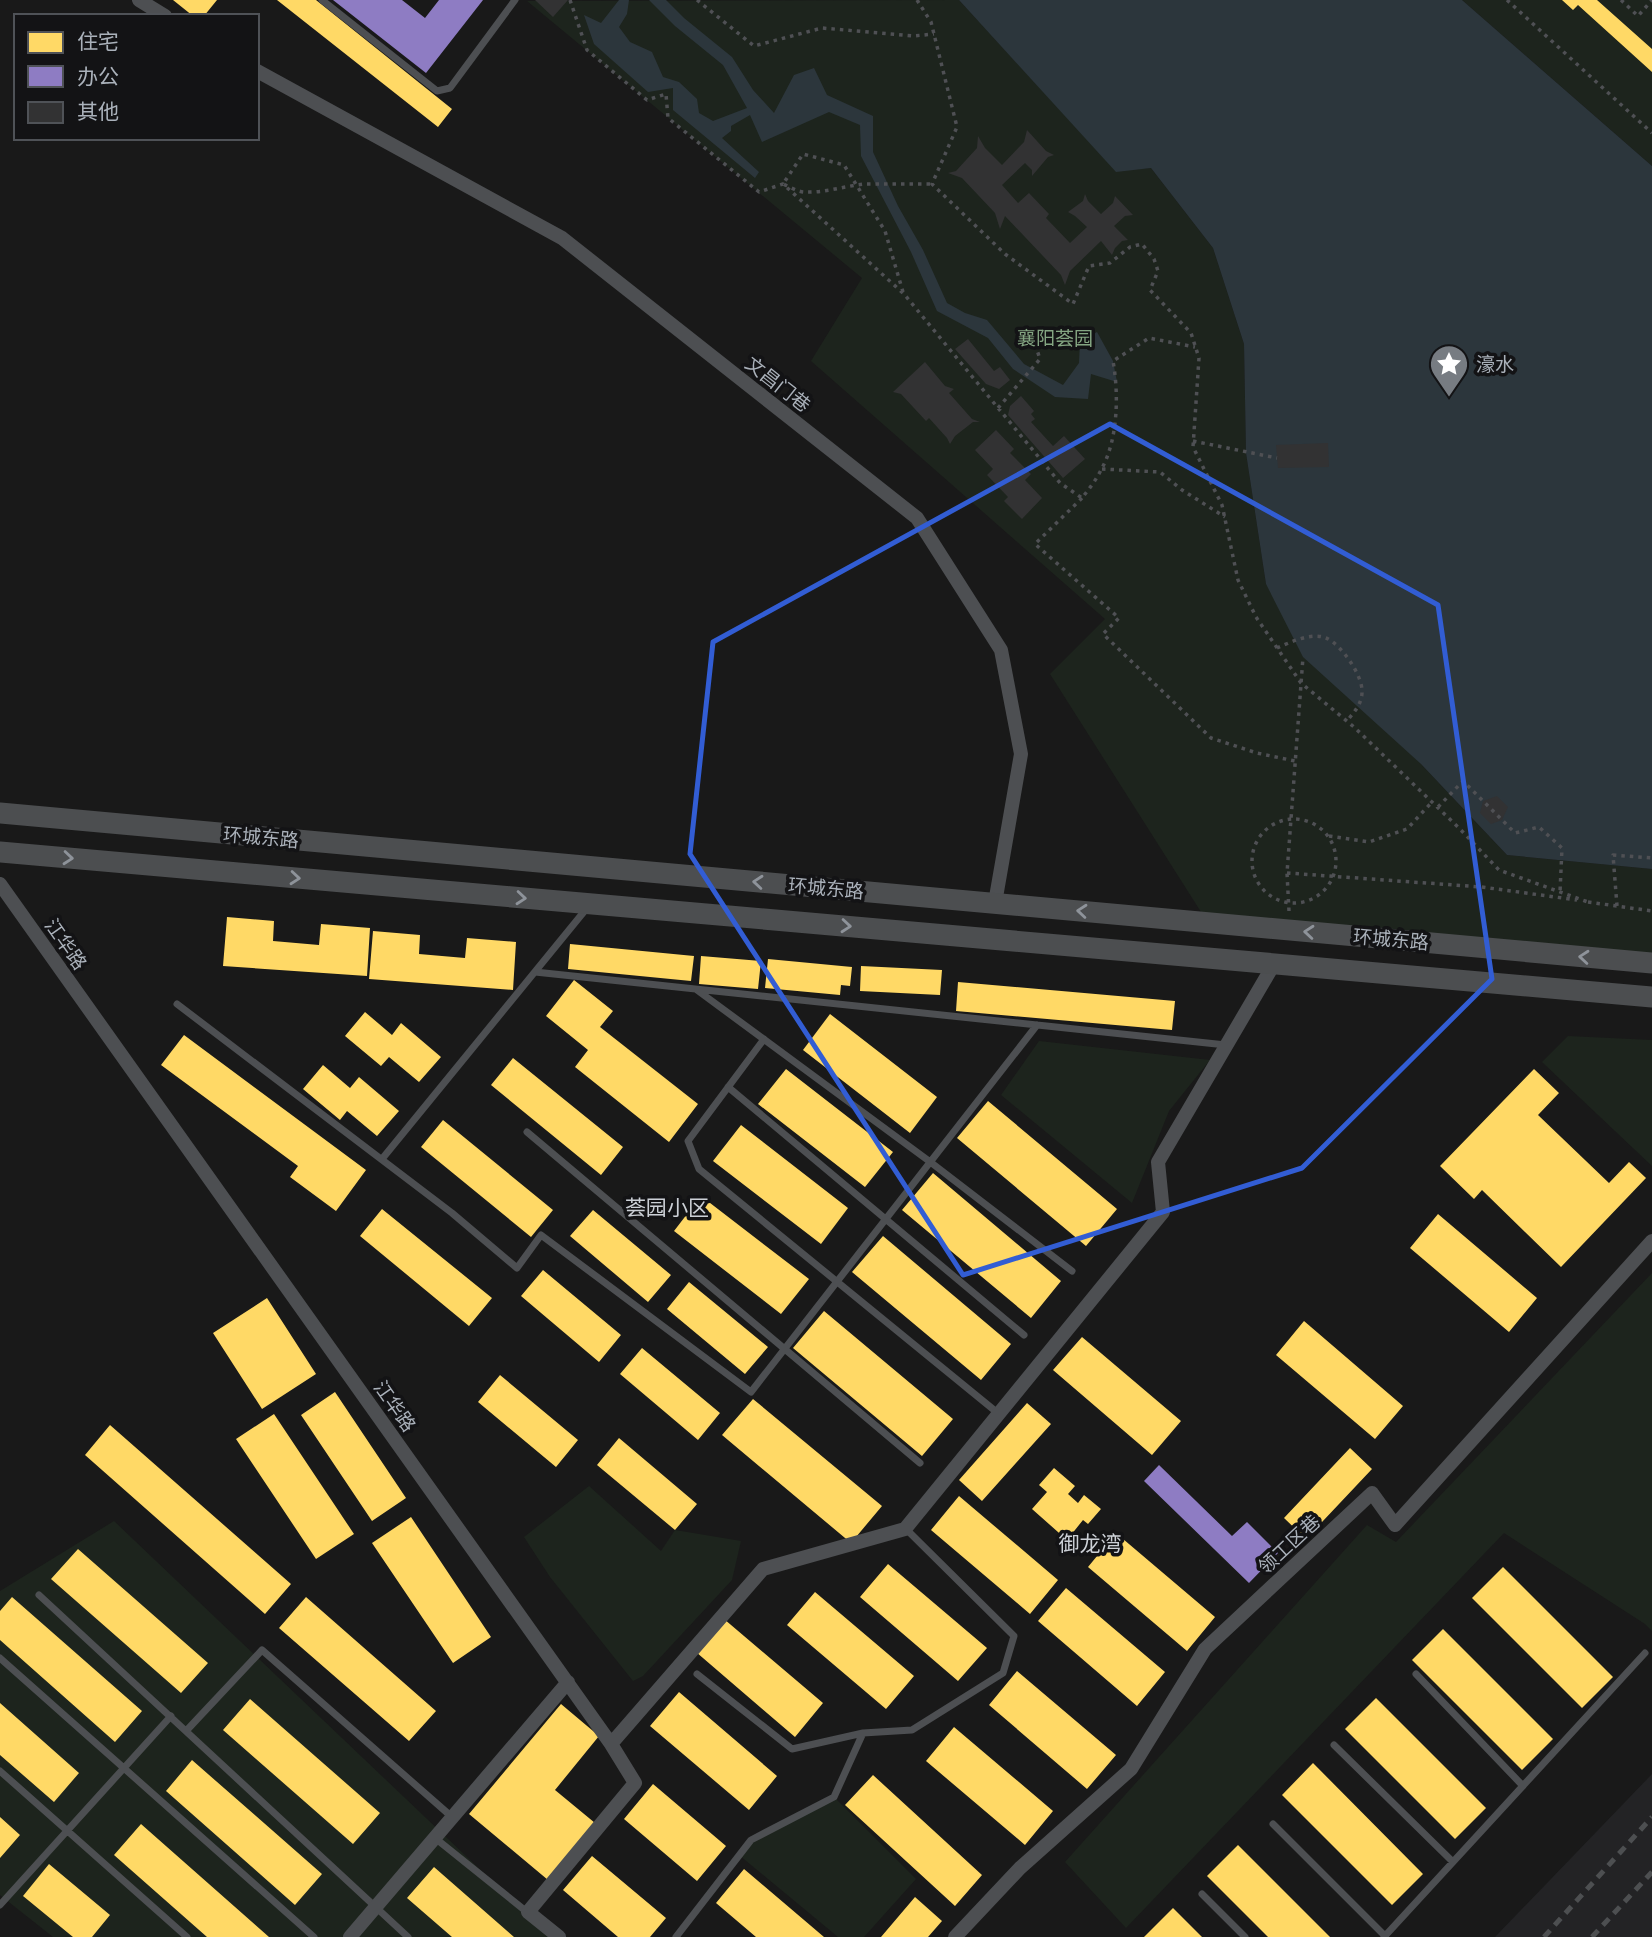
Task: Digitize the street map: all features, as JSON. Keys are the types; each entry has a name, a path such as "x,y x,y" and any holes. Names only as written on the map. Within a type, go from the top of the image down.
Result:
{"main road":[{"name":"环城东路","path":"0,813 1652,963"},
{"name":"环城东路","path":"0,852 1652,997"}],"street":[{"path":"139,0 162,14"},
{"name":"文昌门巷","path":"259,72 562,238 917,518 1001,650 1021,754 995,903"},
{"name":"江华路","path":"0,884 568,1682 635,1783 528,1912"},
{"path":"611,1744 763,1569 905,1529 1163,1212 1158,1162 1275,964"},
{"name":"领工区巷","path":"955,1937 1020,1868 1131,1769 1205,1649 1372,1493 1395,1524 1652,1241"},
{"path":"350,1937 568,1682"},
{"path":"528,1912 559,1937"}],"lane":[{"path":"322,0 437,91 450,88 515,0"},
{"path":"382,1160 590,904"},
{"path":"535,972 1227,1045"},
{"path":"697,989 1072,1271"},
{"path":"177,1004 452,1213 517,1268 541,1235 751,1391 1037,1025"},
{"path":"764,1039 688,1141 699,1169 999,1414"},
{"path":"728,1087 1024,1335"},
{"path":"527,1132 920,1463"},
{"path":"697,1674 792,1749 863,1733 912,1730 1003,1673 1014,1636 905,1529"},
{"path":"39,1595 408,1937"},
{"path":"187,1730 262,1650 452,1818"},
{"path":"1273,1824 1385,1937 1645,1653"},
{"path":"0,1658 314,1937"},
{"path":"1416,1674 1523,1786"},
{"path":"2,1899 172,1716"},
{"path":"676,1937 751,1840 834,1797 863,1733"},
{"path":"1334,1745 1453,1862"},
{"path":"0,1771 187,1937"},
{"path":"435,1838 528,1912"},
{"path":"1202,1894 1245,1937"}],"path":[{"path":"570,0 587,50 647,100 666,94 668,117 759,192 783,184 803,154 844,165 885,231 904,294"},
{"path":"697,0 754,46 822,28 913,36 934,34"},
{"path":"917,0 934,34 957,127 932,184"},
{"path":"1507,0 1652,133"},
{"path":"1621,0 1638,16 1652,0"},
{"path":"783,184 803,192 893,182 932,184 1005,254 1073,304 1089,266 1110,263 1130,247 1142,244 1154,259 1158,271 1150,290 1191,333 1199,358 1193,447 1222,505 1238,580 1256,617 1277,648 1301,683 1347,721 1438,807 1499,870 1588,902"},
{"path":"783,184 904,294 1060,483 1082,498"},
{"path":"1195,347 1149,338 1113,361 1117,382 1112,441 1102,469 1082,498 1035,544 1119,618 1103,634 1211,737 1257,754 1295,761"},
{"path":"998,408 1040,359 1037,350"},
{"path":"1194,442 1277,458"},
{"path":"1102,469 1160,472 1182,490 1225,517"},
{"path":"1277,648 1300,638 1326,638 1350,658 1363,690 1358,707 1347,721"},
{"path":"1290,930 1287,873 1303,657"},
{"path":"1438,807 1464,781 1515,833 1539,827 1562,848 1560,892"},
{"path":"1329,836 1369,842 1407,829 1432,802"},
{"path":"1305,820 1329,836 1335,849 1337,864 1334,878 1326,890 1303,903 1276,899 1265,891 1252,867 1253,853 1266,830 1278,822 1305,820"},
{"path":"1617,906 1613,855 1652,858"},
{"path":"1287,873 1482,887 1652,911"}],"highlighted area":[{"path":"1110,424 1438,605 1492,979 1302,1168 963,1275 690,854 713,642"}],"shaded area":[{"path":"619,0 629,0 627,14 619,27 630,42 652,52 663,77 679,82 697,99 699,113 713,121 747,108 723,65 675,26 649,0 666,0 732,57 753,90 774,113 794,75 814,68 827,95 873,116 873,152 947,303 965,313 987,320 1024,364 1063,385 1079,363 1080,342 1097,332 1113,361 1117,382 1091,374 1088,399 1055,397 1013,369 988,338 937,311 911,252 861,156 860,125 829,112 762,142 750,115 731,126 731,131 722,138 759,172 755,178 673,110 673,88 648,92 594,44 584,15 601,23"},
{"name":"濠水","path":"959,0 1462,0 1652,166 1652,869 1507,855 1421,764 1303,657 1266,584 1246,453 1244,344 1213,248 1151,168 1116,172"},
{"path":"1652,1774 1652,1937 1495,1937"}],"green space":[{"name":"襄阳荟园","path":"959,0 1116,171 1151,168 1213,248 1244,344 1246,453 1266,584 1421,764 1507,855 1652,869 1652,963 1208,923 1050,674 1105,619 811,361 862,278 527,1"},
{"path":"1462,0 1652,0 1652,166"},
{"path":"1568,1036 1652,1040 1652,1166 1542,1062"},
{"path":"1039,1041 1210,1060 1169,1111 1132,1203 1001,1095"},
{"path":"1652,1273 1652,1631 1504,1533 1126,1928 1065,1862 1367,1525 1396,1542"},
{"path":"589,1486 661,1551 675,1530 741,1541 732,1580 643,1676 633,1681 550,1577 524,1537"},
{"path":"114,1521 551,1937 53,1937 0,1895 0,1591"},
{"path":"834,1797 916,1879 864,1937 838,1937 739,1855 751,1840"}],"building: 住宅":[{"path":"173,0 217,0 206,14 190,14"},
{"path":"277,0 316,0 452,109 438,127"},
{"path":"1562,0 1597,0 1652,49 1652,72 1578,5 1573,10"},
{"path":"227,917 274,921 273,941 319,945 321,924 370,928 367,976 223,966"},
{"path":"373,931 420,935 419,954 465,958 467,938 516,942 513,990 369,979"},
{"path":"570,944 694,956 691,981 568,969"},
{"path":"701,956 761,961 758,989 699,984"},
{"path":"768,959 852,967 850,986 841,985 840,995 765,988"},
{"path":"861,966 942,970 940,995 860,991"},
{"path":"574,980 613,1011 600,1027 698,1104 669,1142 575,1067 588,1050 546,1016"},
{"path":"958,982 1175,1001 1172,1030 956,1011"},
{"path":"365,1012 392,1035 401,1023 441,1057 419,1082 389,1057 381,1066 345,1036"},
{"path":"830,1014 937,1097 910,1133 803,1050"},
{"path":"184,1035 366,1170 336,1211 290,1177 298,1166 161,1065"},
{"path":"513,1058 623,1147 601,1175 491,1085"},
{"path":"323,1065 350,1088 359,1077 399,1111 377,1136 347,1111 340,1120 303,1089"},
{"path":"786,1069 893,1152 865,1187 758,1104"},
{"path":"1534,1069 1559,1093 1538,1115 1609,1183 1629,1162 1646,1178 1561,1267 1482,1190 1474,1199 1440,1166"},
{"path":"988,1101 1117,1209 1086,1246 957,1138"},
{"path":"443,1120 553,1210 531,1237 421,1147"},
{"path":"741,1125 848,1208 821,1244 713,1161"},
{"path":"933,1173 1061,1281 1031,1318 902,1210"},
{"path":"701,1196 809,1279 781,1314 674,1231"},
{"path":"382,1209 492,1298 469,1326 360,1236"},
{"path":"593,1210 671,1275 648,1302 570,1236"},
{"path":"1438,1214 1537,1298 1509,1332 1410,1248"},
{"path":"883,1236 1011,1344 981,1380 852,1272"},
{"path":"543,1270 621,1335 599,1362 521,1296"},
{"path":"689,1282 768,1347 745,1374 667,1309"},
{"path":"267,1298 316,1374 262,1409 213,1333"},
{"path":"824,1311 953,1419 922,1456 793,1348"},
{"path":"1304,1321 1403,1406 1375,1439 1276,1355"},
{"path":"1082,1337 1181,1421 1152,1455 1053,1370"},
{"path":"642,1348 720,1413 698,1440 620,1374"},
{"path":"500,1375 578,1440 556,1467 478,1402"},
{"path":"335,1392 406,1498 372,1521 301,1415"},
{"path":"753,1399 882,1506 851,1543 722,1435"},
{"path":"1027,1403 1051,1424 982,1501 959,1480"},
{"path":"274,1414 354,1534 316,1559 236,1439"},
{"path":"110,1425 291,1584 265,1614 85,1455"},
{"path":"619,1438 697,1504 675,1530 597,1465"},
{"path":"1350,1448 1372,1469 1306,1539 1284,1518"},
{"path":"1054,1468 1075,1486 1068,1494 1078,1503 1084,1495 1101,1509 1088,1524 1083,1520 1067,1540 1032,1509 1047,1492 1039,1485"},
{"path":"959,1496 1058,1580 1030,1614 931,1530"},
{"path":"411,1517 491,1637 453,1663 372,1543"},
{"path":"1116,1533 1215,1617 1187,1651 1088,1567"},
{"path":"78,1549 208,1663 181,1693 51,1579"},
{"path":"888,1564 987,1648 958,1681 860,1597"},
{"path":"1503,1567 1613,1677 1582,1708 1472,1598"},
{"path":"1066,1588 1165,1672 1137,1706 1038,1621"},
{"path":"815,1592 914,1676 886,1709 787,1625"},
{"path":"12,1597 142,1711 115,1742 0,1640 0,1611"},
{"path":"306,1597 436,1711 409,1741 279,1628"},
{"path":"724,1619 823,1703 795,1737 696,1652"},
{"path":"1443,1629 1553,1739 1522,1770 1412,1660"},
{"path":"1017,1671 1116,1755 1087,1789 989,1705"},
{"path":"679,1692 777,1776 749,1810 650,1726"},
{"path":"1376,1698 1486,1808 1455,1839 1345,1729"},
{"path":"250,1699 380,1813 353,1844 223,1730"},
{"path":"0,1703 79,1773 54,1802 0,1755"},
{"path":"561,1704 599,1736 555,1790 595,1823 548,1880 469,1814"},
{"path":"954,1727 1053,1811 1025,1845 926,1761"},
{"path":"192,1760 322,1874 295,1905 166,1791"},
{"path":"1313,1763 1423,1874 1392,1905 1282,1795"},
{"path":"873,1775 982,1875 955,1906 845,1805"},
{"path":"653,1784 726,1846 697,1881 624,1819"},
{"path":"0,1817 20,1835 0,1858"},
{"path":"141,1824 269,1937 207,1937 114,1855"},
{"path":"1238,1845 1330,1937 1268,1937 1207,1876"},
{"path":"592,1856 666,1918 650,1937 618,1937 563,1890"},
{"path":"49,1864 110,1915 92,1937 73,1937 23,1896"},
{"path":"434,1867 514,1937 452,1937 407,1898"},
{"path":"744,1869 824,1937 756,1937 716,1903"},
{"path":"915,1897 942,1921 928,1937 881,1937"},
{"path":"1173,1908 1202,1937 1144,1937"}],"building: 办公":[{"path":"333,0 402,0 425,18 439,0 483,0 426,73"},
{"path":"1159,1465 1232,1536 1247,1522 1278,1553 1249,1583 1144,1481"}],"building: 其他":[{"path":"535,0 568,0 553,17"},
{"path":"1027,130 1046,151 1054,155 1048,157 1032,176 1032,170 1025,163 1002,185 1018,203 1029,193 1049,214 1046,218 1070,243 1087,227 1068,212 1083,201 1085,194 1101,214 1113,203 1115,196 1133,215 1125,216 1114,226 1128,240 1122,241 1112,255 1101,241 1070,271 1065,285 1061,275 1005,216 1000,229 995,213 962,178 948,173 956,171 977,148 978,136 985,148 1002,165 1024,142"},
{"path":"968,339 994,371 1000,367 1010,380 999,389 986,384 955,349"},
{"path":"925,362 945,386 954,389 949,393 972,419 980,422 973,422 955,436 950,444 929,418 926,421 901,394 893,392"},
{"path":"1021,396 1034,411 1031,414 1035,419 1031,422 1053,446 1064,436 1085,459 1063,478 1008,415 1010,406"},
{"path":"996,430 1014,449 1010,453 1031,474 1025,480 1042,498 1022,519 1004,501 1008,497 987,475 993,469 975,450"},
{"path":"1328,443 1329,467 1278,468 1276,445"},
{"path":"1497,796 1508,807 1502,820 1491,824 1480,813 1483,801"}],"railway":[{"path":"1544,1937 1652,1817"},
{"path":"1592,1937 1652,1872"}],"place":[{"name":"濠水","path":"1449,398"}],"district":[{"name":"荟园小区","path":"667,1207"},
{"name":"御龙湾","path":"1090,1543"}]}
